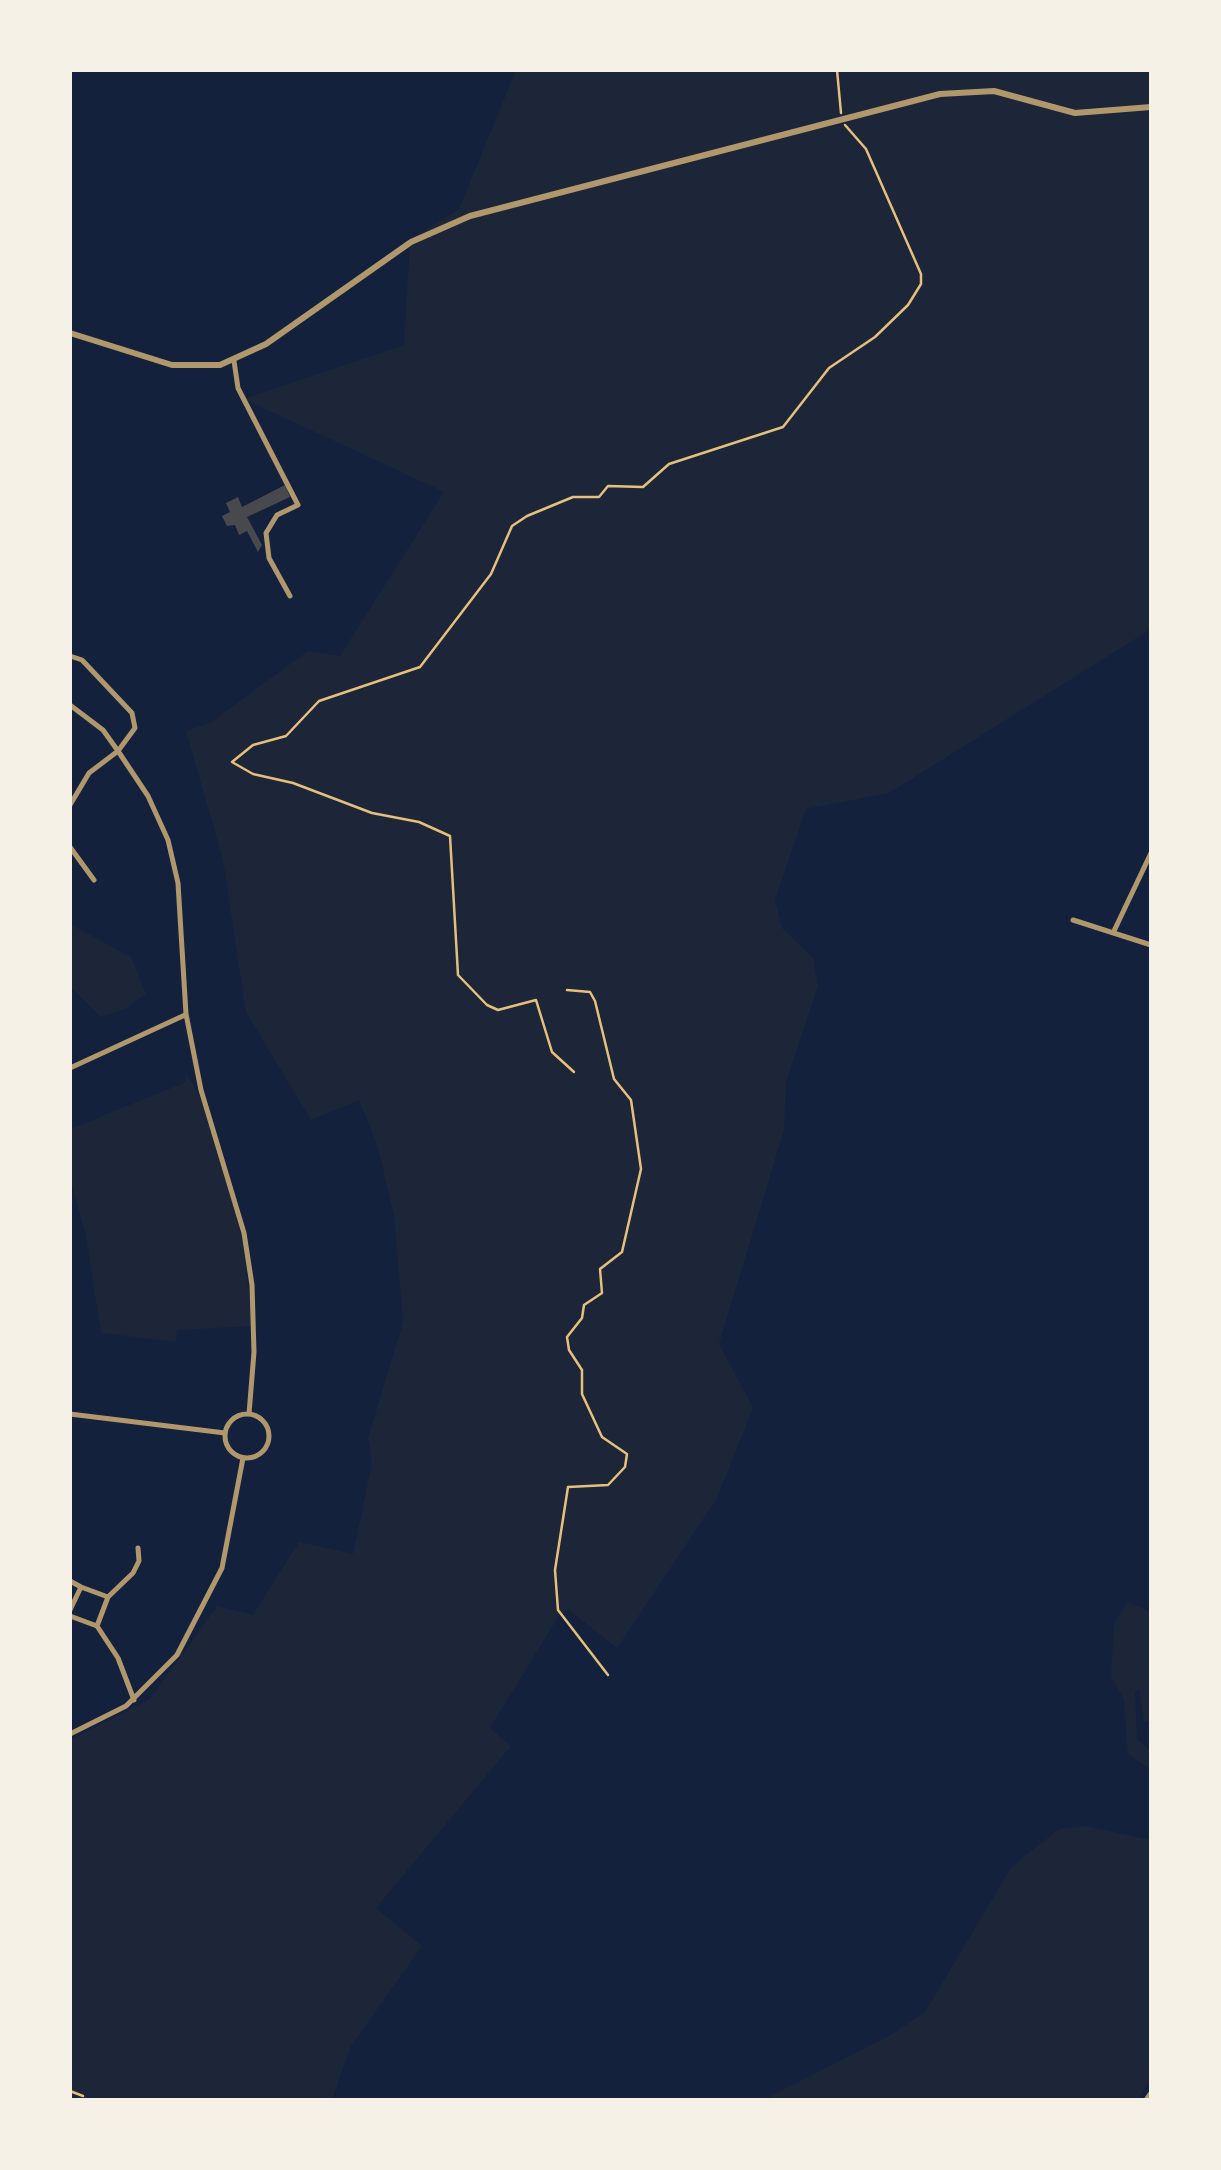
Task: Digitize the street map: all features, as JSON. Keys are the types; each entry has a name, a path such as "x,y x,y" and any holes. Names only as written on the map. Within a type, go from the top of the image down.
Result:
{"street":[{"path":"70,333 182,367 234,361 274,339 397,250 424,234 470,216 842,116 940,94 994,92 1075,113 1151,106"},
{"path":"234,361 238,388 298,504 277,515 266,533 269,558 290,596"},
{"path":"70,656 82,660 132,712 134,728 118,751 90,773 70,805"},
{"path":"70,705 103,730 118,751 148,796 171,854 178,883 186,1014 201,1090 236,1202 252,1285 249,1414"},
{"path":"70,846 94,880"},
{"path":"1114,931 1151,853"},
{"path":"1073,920 1151,945"},
{"path":"70,1068 186,1014"},
{"path":"70,1414 225,1433"},
{"path":"249,1414 265,1424 269,1437 261,1454 243,1458 227,1446 225,1433 231,1421 249,1414"},
{"path":"70,1734 134,1700 177,1655 214,1588 228,1543 243,1458"},
{"path":"97,1626 108,1597 139,1562 138,1548"},
{"path":"70,1582 108,1597"},
{"path":"81,1587 70,1613 97,1626 118,1658 134,1700"},
{"path":"1146,2100 1151,2093"}],"path":[{"path":"574,1072 552,1052 536,1000 498,1010 458,975 450,836 419,822 372,813 293,783 253,774 232,762 253,745 286,736 319,701 420,667 492,574 512,526 564,500 599,497 608,486 643,488 662,467 784,426 829,368 876,337 908,305 921,284 921,274 866,148 847,130 837,70"},
{"path":"568,990 590,992 595,1001 614,1079 630,1100 641,1169 622,1252 600,1269 602,1293 584,1306 582,1318 568,1337 569,1350 582,1370 582,1394 602,1437 626,1454 625,1467 608,1485 568,1487 555,1570 558,1610 608,1675"},
{"path":"70,2091 84,2096"}],"shaded area":[{"path":"516,70 1151,70 1151,629 889,793 806,809 775,900 782,928 813,958 818,986 786,1082 784,1130 719,1344 753,1408 717,1498 617,1648 569,1610 560,1614 490,1728 511,1746 376,1908 422,1946 351,2046 332,2100 70,2100 70,1740 150,1699 217,1606 253,1615 299,1542 353,1554 372,1463 368,1438 403,1322 394,1216 378,1147 359,1100 311,1120 246,1012 223,860 186,731 210,723 308,651 340,656 444,492 244,399 404,345 410,240 459,209"},
{"path":"70,924 131,957 146,994 127,1008 101,1017 70,986"},
{"path":"185,1072 199,1095 222,1156 244,1245 252,1326 177,1330 176,1342 101,1333 86,1236 70,1178 70,1129 186,1082"},
{"path":"1128,1602 1151,1612 1151,1721 1144,1721 1139,1690 1135,1691 1137,1739 1151,1751 1151,1770 1128,1754 1124,1700 1111,1676 1114,1623"},
{"path":"1086,1826 1151,1840 1151,2079 1137,2100 763,2100 889,2036 925,2012 1012,1866 1059,1829"}],"building":[{"path":"285,485 290,497 247,517 262,545 258,552 247,531 239,535 235,525 227,526 222,516 230,512 226,503 238,497 242,507"}]}
